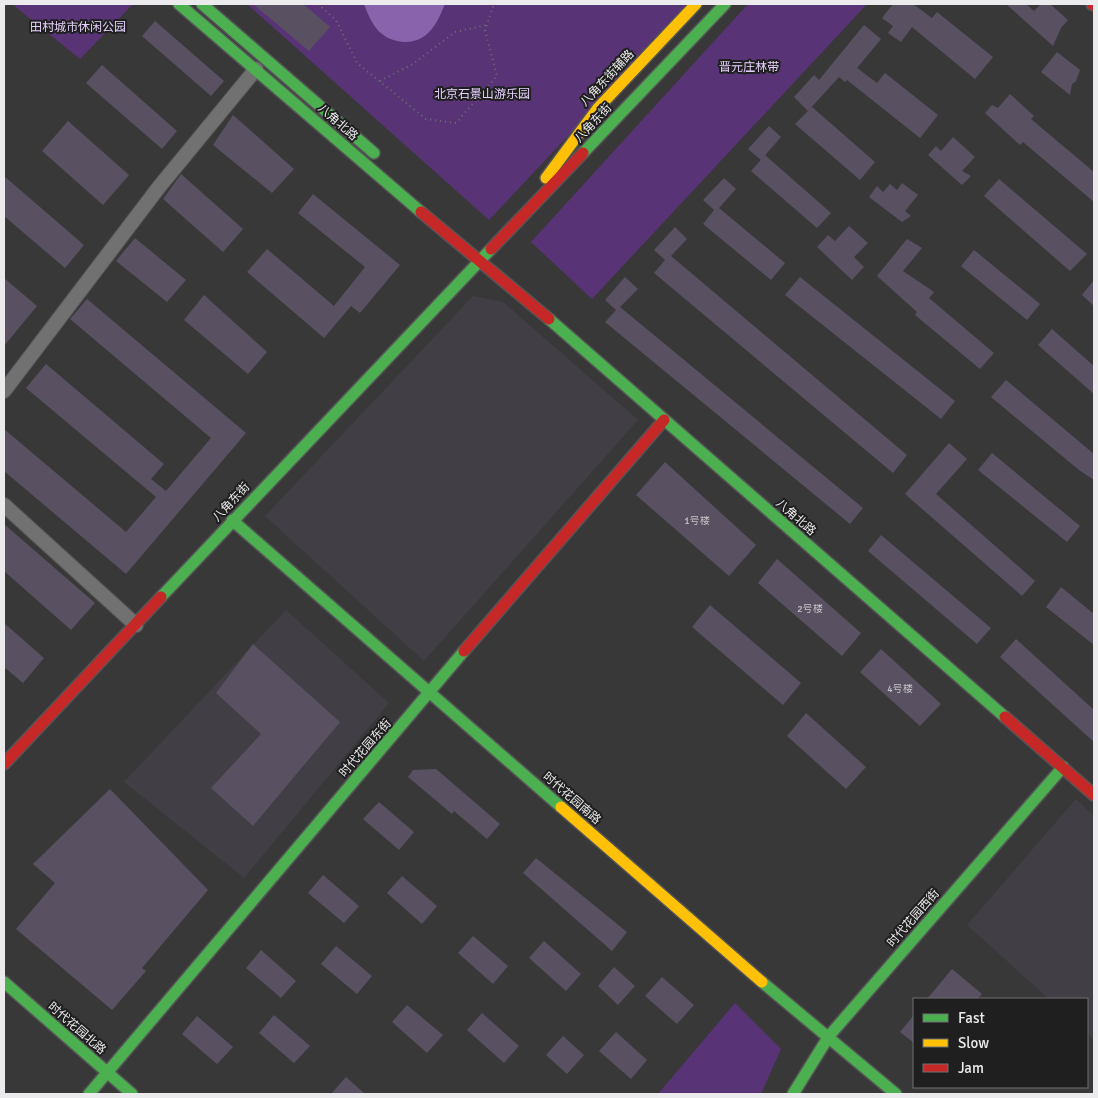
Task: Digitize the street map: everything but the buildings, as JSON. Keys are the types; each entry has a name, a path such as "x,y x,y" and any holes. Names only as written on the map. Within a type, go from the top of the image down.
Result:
{"street":[{"name":"八角北路","path":"179,4 454,240 480,260 1094,795"},
{"name":"八角北路","path":"202,4 382,160"},
{"name":"八角东街辅路","path":"546,178 598,108 696,4"},
{"name":"八角东街","path":"480,260 497,230 710,4"},
{"name":"八角东街","path":"4,764 229,524 725,4"},
{"path":"4,391 158,187 256,69"},
{"name":"八角北路","path":"469,236 480,260"},
{"name":"时代花园东街","path":"89,1094 664,420"},
{"path":"4,505 136,625"},
{"name":"时代花园南路","path":"229,524 737,969 821,1046 878,1094"},
{"name":"时代花园南路","path":"426,697 896,1094"},
{"name":"时代花园西街","path":"793,1094 821,1046 829,1036 1066,770"},
{"name":"时代花园西街","path":"806,1094 838,1044 1066,770"},
{"name":"时代花园北路","path":"4,982 104,1076 117,1094"},
{"name":"时代花园北路","path":"4,996 104,1076 132,1094"}],"path":[{"path":"318,4 336,20 357,62 379,81 426,119 456,123 497,76 485,30 494,4"},
{"path":"379,81 413,64 455,32 487,25"}],"shaded area":[{"path":"364,4 445,4 437,22 428,33 419,39 406,42 390,39 379,31 370,19"},
{"path":"473,296 503,302 638,420 424,661 265,516"},
{"path":"286,610 389,703 244,878 124,782"},
{"path":"1076,799 1094,816 1094,1040 1088,1034 1088,998 1048,998 967,925"}],"green space":[{"name":"田村城市休闲公园","path":"12,4 133,4 80,59"},
{"name":"北京石景山游乐园","path":"247,4 692,4 489,220"},
{"name":"晋元庄林带","path":"748,4 867,4 592,299 531,242"},
{"path":"735,1003 781,1049 761,1094 658,1094"}],"traffic: fast":[{"path":"179,4 421,212"},
{"path":"202,4 374,153"},
{"path":"583,153 725,4"},
{"path":"161,597 491,249"},
{"path":"549,319 1005,717"},
{"path":"232,520 561,807"},
{"path":"89,1094 464,651"},
{"path":"793,1094 829,1036 1063,767"},
{"path":"4,982 132,1094"},
{"path":"762,982 896,1094"}],"traffic: slow":[{"path":"546,178 598,108 696,4"},
{"path":"561,807 762,982"}],"traffic: jam":[{"path":"491,249 583,153"},
{"path":"421,212 549,319"},
{"path":"464,651 664,420"},
{"path":"4,764 161,597"},
{"path":"1005,717 1094,795"}]}
